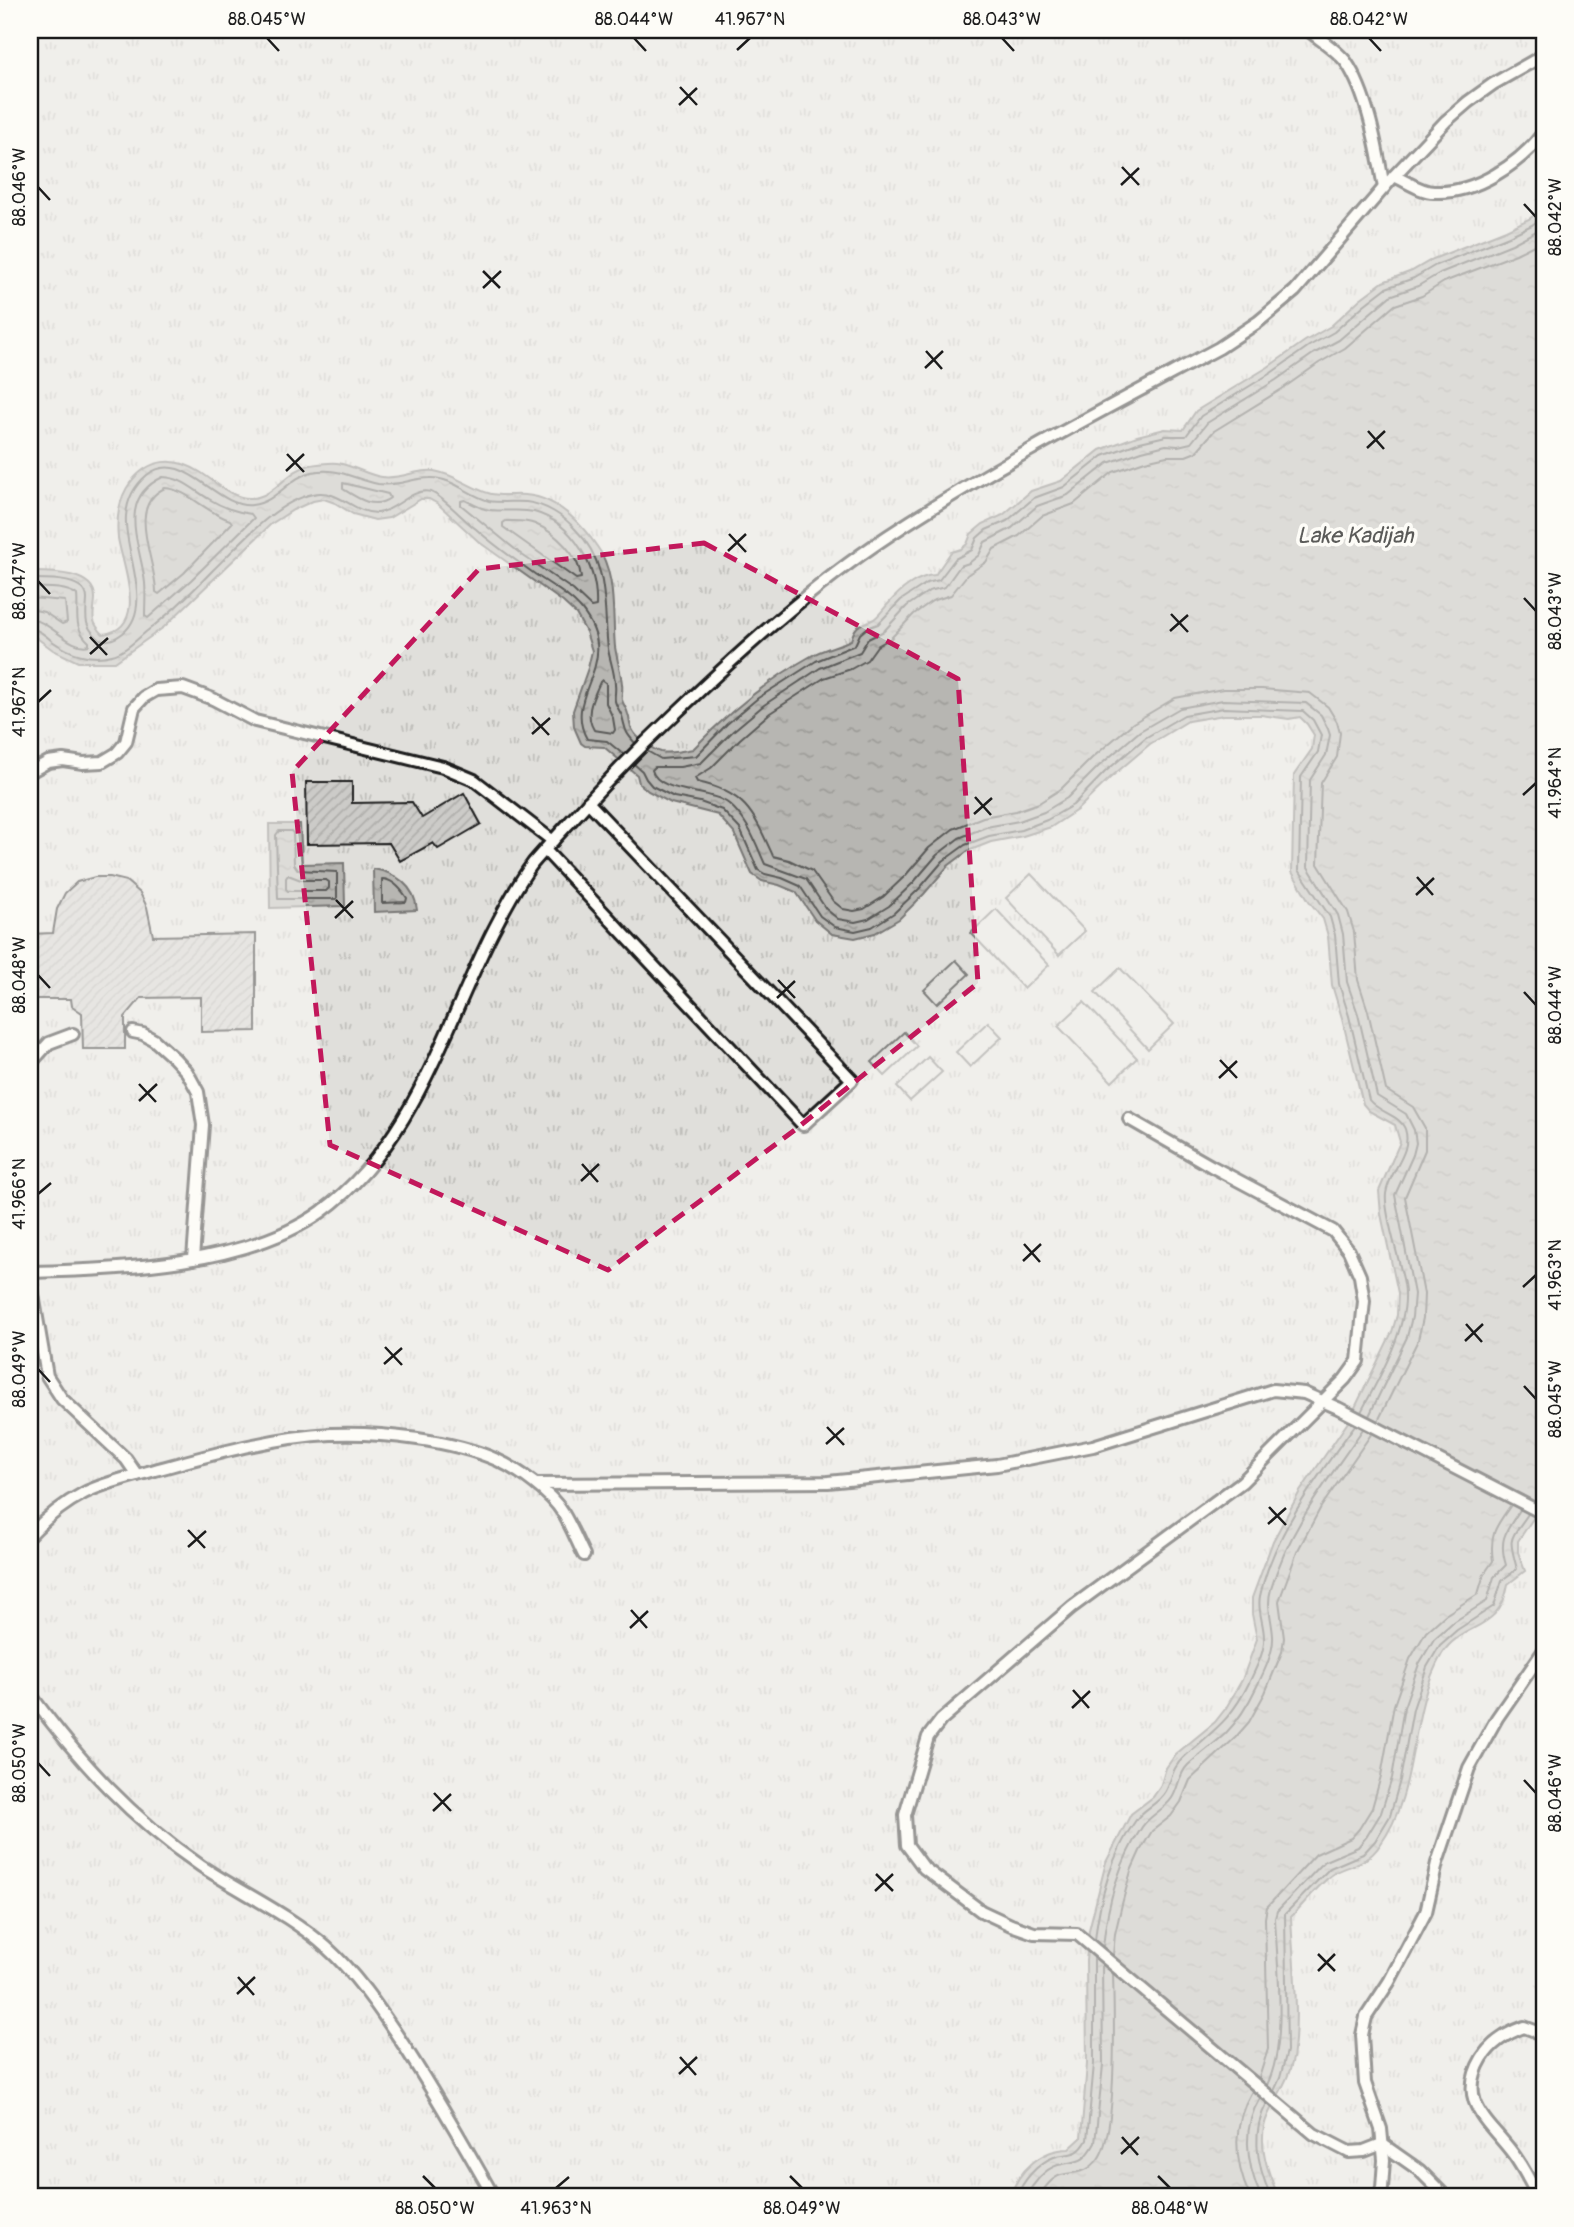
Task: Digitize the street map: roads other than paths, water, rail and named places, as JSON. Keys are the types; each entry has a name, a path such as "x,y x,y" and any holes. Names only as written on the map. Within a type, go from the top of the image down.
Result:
{"lane":[{"path":"1308,30 1345,60 1369,117 1384,188"},
{"path":"137,1475 127,1458 62,1399 47,1376 30,1274 134,1266 193,1259 241,1249 269,1240 321,1211 371,1164 418,1095 503,911 534,863 617,769 747,645 827,580 886,537 957,492 1219,348 1258,322 1295,291 1394,176 1446,121 1493,84 1544,55"},
{"path":"1394,176 1431,192 1465,190 1504,170 1544,132"},
{"path":"30,772 48,762 102,762 117,753 126,742 134,708 144,697 156,690 183,688 255,721 443,766 474,780 553,841"},
{"path":"545,850 803,1125 852,1080 588,802"},
{"path":"133,1032 154,1040 174,1058 187,1072 198,1092 203,1125 193,1259"},
{"path":"30,1064 49,1043 72,1034"},
{"path":"1129,1119 1333,1231 1349,1251 1360,1276 1364,1301 1358,1361 1345,1379 1242,1482 1072,1606 941,1720 929,1738 905,1815 907,1845 924,1868 981,1911 1034,1933 1077,1934 1314,2134 1349,2152 1364,2151 1382,2144"},
{"path":"536,1484 828,1482 997,1465 1093,1446 1273,1390 1304,1393 1338,1408 1544,1514"},
{"path":"30,1535 64,1505 86,1492 137,1475 274,1442 331,1434 393,1436 451,1446 499,1461 536,1484 562,1511 584,1555"},
{"path":"1378,2197 1382,2188 1382,2144 1381,2130 1365,2083 1362,2035 1366,2017 1389,1982 1426,1912 1437,1863 1469,1768 1497,1718 1544,1650"},
{"path":"30,1694 86,1765 111,1793 135,1814 202,1866 296,1923 326,1947 353,1974 425,2077 494,2197"},
{"path":"1538,2197 1523,2168 1479,2111 1473,2097 1471,2081 1486,2052 1509,2033 1524,2027 1535,2031 1544,2040"},
{"path":"1382,2144 1419,2170 1446,2197"}],"water":[{"name":"Lake Kadijah","path":"1544,208 1544,1502 1518,1541 1518,1552 1525,1571 1508,1584 1504,1600 1489,1619 1460,1636 1442,1654 1431,1677 1423,1701 1402,1800 1380,1845 1365,1860 1331,1875 1291,1917 1296,2001 1293,2060 1268,2115 1263,2135 1265,2157 1279,2197 1010,2197 1019,2179 1032,2163 1049,2153 1069,2149 1081,2138 1087,2064 1086,1961 1089,1930 1106,1862 1131,1814 1153,1797 1160,1787 1166,1768 1176,1754 1215,1722 1242,1680 1257,1639 1252,1598 1273,1541 1299,1493 1348,1422 1392,1332 1397,1315 1398,1293 1381,1214 1379,1191 1400,1142 1395,1125 1369,1111 1363,1104 1332,985 1328,936 1323,919 1292,872 1294,775 1312,749 1314,735 1300,717 1289,719 1261,715 1224,715 1188,721 1150,744 1077,810 1051,827 991,842 968,851 948,866 899,919 875,933 855,938 832,934 815,920 796,892 762,881 752,874 734,833 718,815 671,803 648,791 639,783 637,775 604,747 585,746 581,743 574,727 573,711 592,651 576,614 479,542 429,499 421,499 389,518 375,520 353,514 324,499 293,510 271,524 164,627 115,662 78,662 53,650 30,633 30,572 70,575 88,583 95,599 93,618 96,625 103,634 117,629 126,620 130,594 118,538 117,524 121,502 126,489 137,475 145,468 162,462 181,463 200,472 230,493 244,498 267,493 302,468 331,463 343,464 382,477 434,471 493,494 536,497 557,505 574,519 603,556 612,594 622,700 630,726 644,743 661,752 693,749 734,710 778,676 816,654 851,640 857,627 876,618 893,598 915,581 935,575 951,552 967,544 971,534 983,524 1003,515 1031,491 1061,481 1100,450 1165,429 1183,430 1196,411 1331,326 1383,282 1506,230"},
{"path":"269,824 300,824 302,864 344,863 345,906 270,908"},
{"path":"373,869 389,873 408,887 417,910 374,912"}]}
